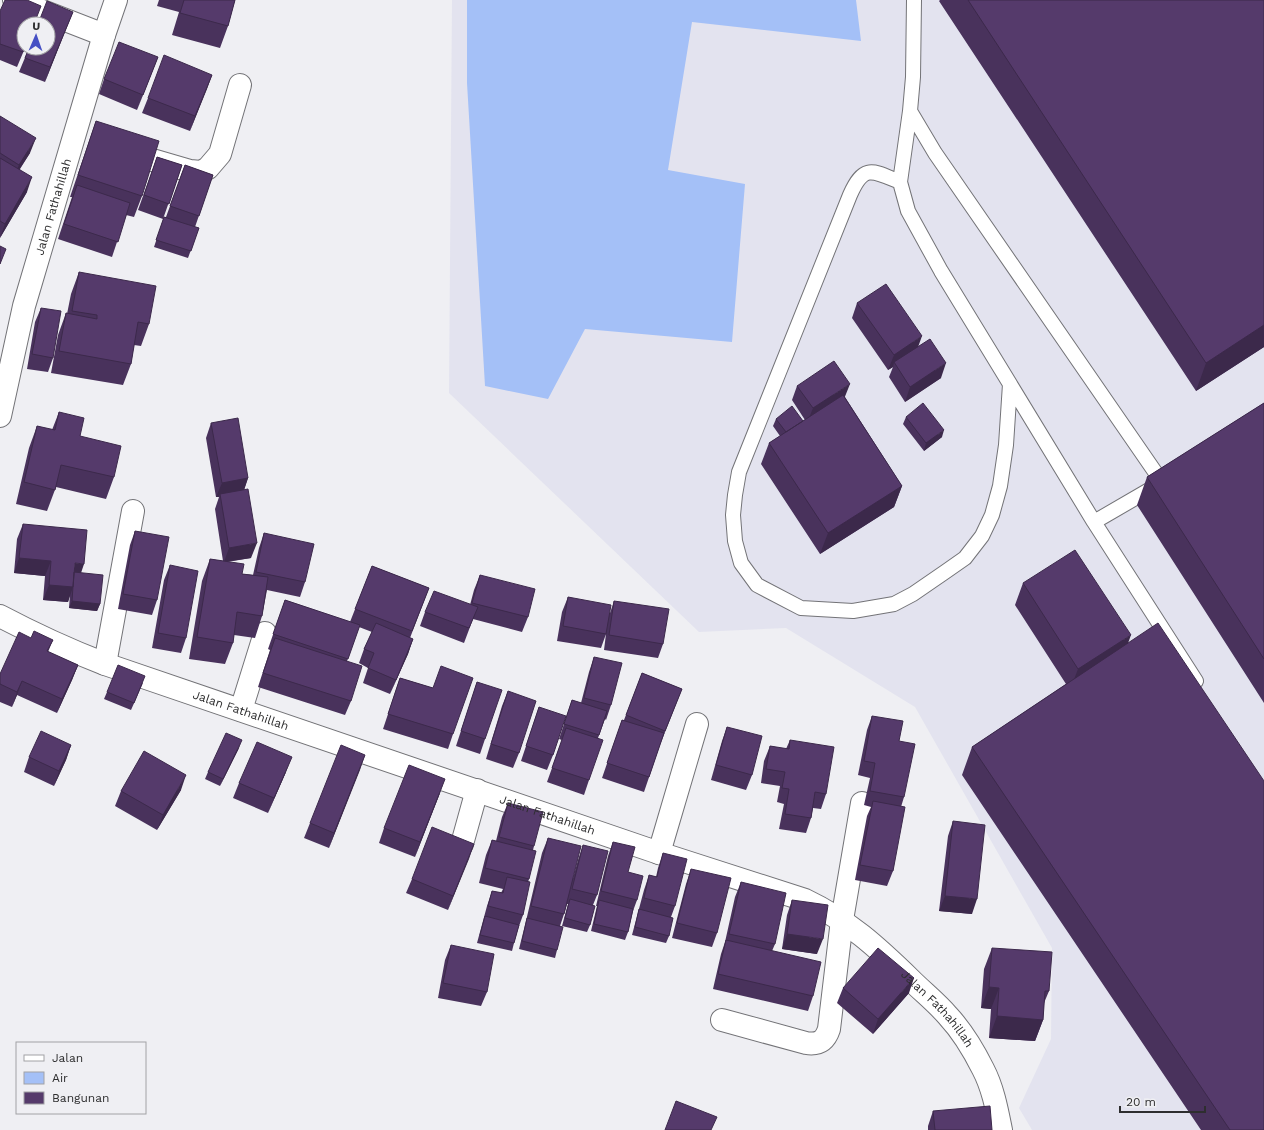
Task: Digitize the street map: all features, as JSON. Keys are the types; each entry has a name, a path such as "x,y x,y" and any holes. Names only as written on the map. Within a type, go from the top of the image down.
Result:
{"street":[{"path":"14,0 104,35"},
{"name":"Jalan Fathahillah","path":"1,410 24,306 104,35 116,0"},
{"path":"74,137 190,171 201,172 208,168 220,154 240,85"},
{"path":"105,664 133,511"},
{"name":"Jalan Fathahillah","path":"0,616 34,634 105,664 659,853 805,900 824,909 859,932 949,1017 968,1042 984,1070 995,1104 1001,1130"},
{"path":"241,710 265,633"},
{"path":"659,853 697,724"},
{"path":"462,844 477,790"},
{"path":"722,1020 806,1043 820,1043 824,1039 829,1029 842,920 862,803"}],"lane":[{"path":"914,0 913,77 910,111 900,182 908,211 941,271 1094,522 1205,694"},
{"path":"910,111 934,153 1162,482"},
{"path":"900,182 877,173 870,172 864,173 855,183 739,472 733,515 735,540 741,563 757,585 801,608 853,611 894,604 913,594 965,558 982,536 992,515 1000,486 1006,445 1010,384"},
{"path":"1094,522 1175,474"}],"shaded area":[{"path":"452,0 1264,0 1264,1130 1032,1130 1019,1108 1051,1039 1052,948 915,707 786,628 699,632 449,393"}],"water":[{"path":"467,0 856,0 861,41 692,22 668,170 745,184 732,342 585,329 548,399 485,386 467,83"}],"building":[{"path":"5,0 27,0 41,6 37,16 16,16 16,50 0,44 0,11"},
{"path":"184,0 235,0 228,26 180,13"},
{"path":"968,0 1264,0 1264,325 1206,363"},
{"path":"47,1 73,12 56,53 56,16 41,16"},
{"path":"119,42 158,57 143,95 104,79"},
{"path":"164,55 212,75 195,116 148,98"},
{"path":"26,56 55,56 50,67 25,58"},
{"path":"0,116 36,138 19,165 0,153"},
{"path":"96,121 159,141 142,196 78,175"},
{"path":"157,157 182,165 169,204 144,195"},
{"path":"0,158 32,177 5,224 0,221"},
{"path":"185,165 213,175 199,216 170,206"},
{"path":"77,185 130,203 118,242 64,224"},
{"path":"164,217 199,228 191,251 156,240"},
{"path":"0,246 6,249 0,264"},
{"path":"79,272 156,286 149,324 138,322 131,364 59,351 66,313 97,319 97,315 72,311"},
{"path":"886,284 922,336 894,355 857,303"},
{"path":"41,308 61,311 53,358 32,354"},
{"path":"930,339 946,363 910,387 894,362"},
{"path":"834,361 850,384 813,408 797,386"},
{"path":"843,395 902,486 828,533 769,443"},
{"path":"923,403 944,430 926,443 906,417"},
{"path":"1264,403 1264,659 1147,477"},
{"path":"792,406 803,421 786,432 776,419"},
{"path":"59,412 84,418 80,436 121,446 114,477 61,465 55,490 24,482 37,426 55,430"},
{"path":"238,418 248,478 222,483 211,423"},
{"path":"248,489 257,543 229,548 220,494"},
{"path":"23,524 87,530 84,564 75,563 73,587 49,585 51,561 19,558"},
{"path":"135,531 169,537 157,600 123,594"},
{"path":"264,533 314,544 305,582 256,572"},
{"path":"1075,550 1131,635 1078,669 1023,583"},
{"path":"210,559 244,564 242,574 268,577 262,616 237,612 233,643 197,637"},
{"path":"170,565 198,571 186,638 158,633"},
{"path":"372,566 429,588 412,631 355,609"},
{"path":"74,572 103,575 100,604 72,601"},
{"path":"480,575 535,589 528,617 472,603"},
{"path":"434,591 478,607 469,628 425,612"},
{"path":"568,597 611,605 606,634 563,626"},
{"path":"285,600 360,625 348,659 273,634"},
{"path":"614,601 669,609 663,644 609,635"},
{"path":"376,623 413,639 396,680 368,668 374,653 364,649"},
{"path":"1158,623 1264,781 1264,1130 1230,1130 972,747"},
{"path":"34,631 53,640 47,651 78,665 62,699 22,681 17,692 0,684 0,674 19,632 31,638"},
{"path":"275,638 362,666 351,701 263,673"},
{"path":"594,657 622,663 611,705 584,698"},
{"path":"118,665 145,676 134,703 107,692"},
{"path":"441,666 473,678 453,734 388,714 400,678 433,688"},
{"path":"642,673 682,689 665,731 626,715"},
{"path":"477,682 502,690 485,739 461,731"},
{"path":"508,691 536,701 519,753 491,744"},
{"path":"572,700 607,711 599,735 564,724"},
{"path":"539,707 566,716 553,755 526,746"},
{"path":"872,716 903,721 899,741 915,744 904,797 870,791 875,763 864,761"},
{"path":"622,720 664,733 649,777 607,763"},
{"path":"727,727 762,736 752,775 716,765"},
{"path":"566,728 603,740 589,780 552,768"},
{"path":"41,731 71,745 59,771 29,757"},
{"path":"226,733 242,740 223,779 208,772"},
{"path":"790,740 834,747 826,794 815,792 811,818 785,814 789,789 782,788 785,772 766,769 770,746 789,749"},
{"path":"257,742 292,757 274,798 239,783"},
{"path":"341,745 365,755 334,833 310,823"},
{"path":"144,751 186,775 163,815 121,791"},
{"path":"409,765 445,779 420,842 384,828"},
{"path":"873,801 905,807 893,871 860,865"},
{"path":"508,803 543,812 534,846 499,837"},
{"path":"953,821 985,825 977,899 945,896"},
{"path":"432,827 474,844 453,896 412,879"},
{"path":"548,838 581,846 564,914 531,906"},
{"path":"492,840 536,851 529,879 485,868"},
{"path":"613,842 635,847 628,872 643,876 637,900 601,891"},
{"path":"583,845 608,851 597,895 572,889"},
{"path":"663,853 687,859 675,906 644,898 649,875 657,877"},
{"path":"691,869 731,878 717,933 677,923"},
{"path":"507,877 530,882 523,915 488,906 492,891 503,893"},
{"path":"741,882 786,893 775,944 729,934"},
{"path":"570,899 595,906 590,925 565,918"},
{"path":"599,900 633,909 628,932 594,924"},
{"path":"792,900 828,905 823,939 787,934"},
{"path":"639,909 673,918 669,936 635,927"},
{"path":"485,916 519,925 514,943 480,935"},
{"path":"527,918 563,927 557,950 522,941"},
{"path":"726,940 821,962 813,996 718,974"},
{"path":"451,945 494,954 487,992 443,983"},
{"path":"878,948 914,978 878,1019 843,988"},
{"path":"992,948 1052,952 1049,991 1045,991 1043,1020 997,1016 999,988 989,987"},
{"path":"676,1101 717,1117 711,1130 665,1130"},
{"path":"990,1106 992,1130 935,1130 933,1111"}]}
